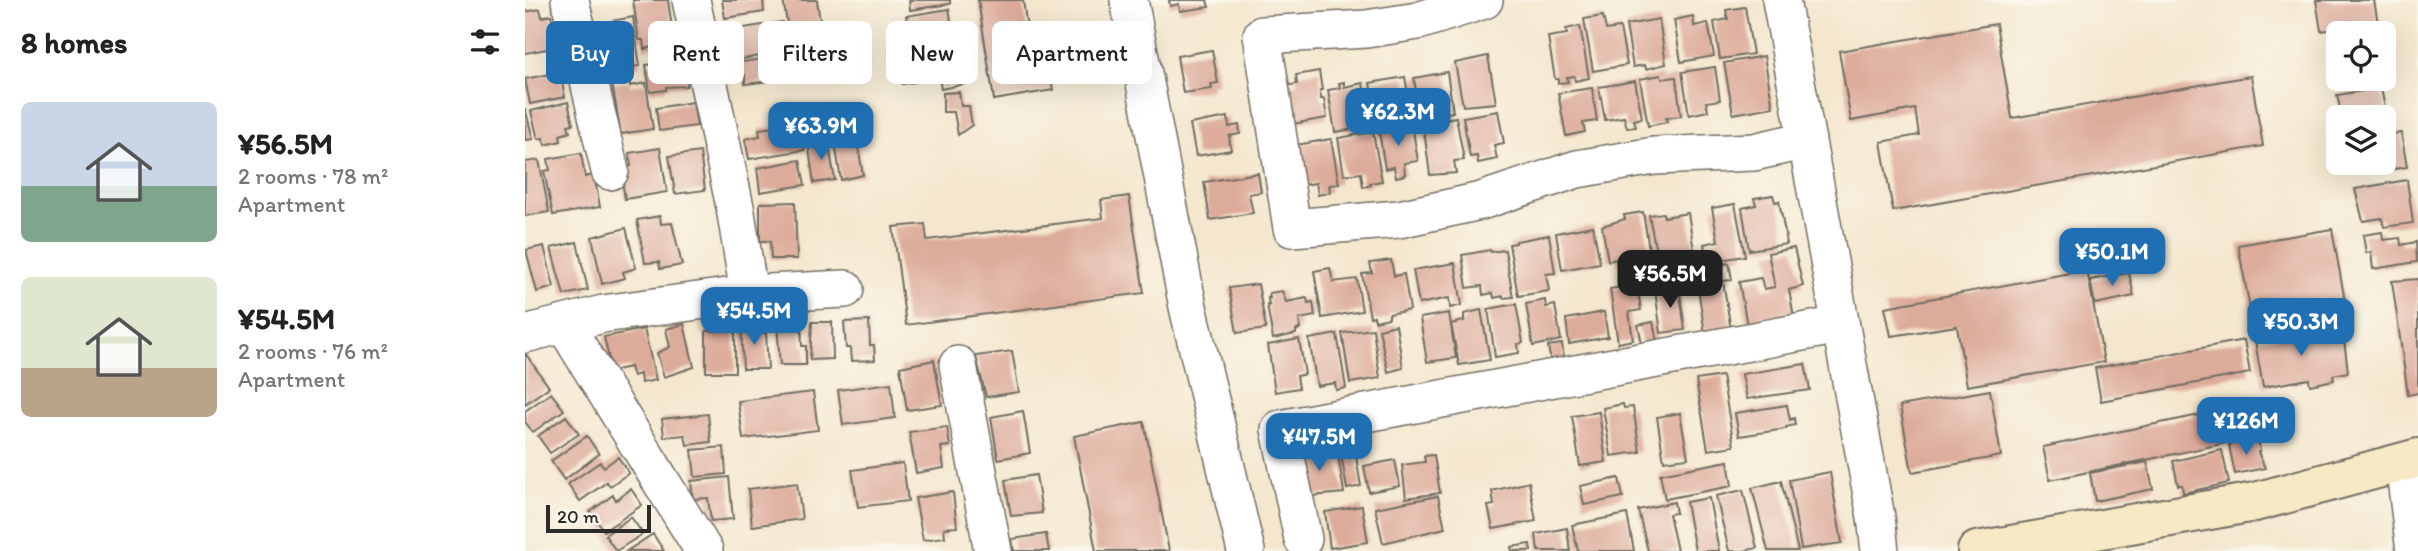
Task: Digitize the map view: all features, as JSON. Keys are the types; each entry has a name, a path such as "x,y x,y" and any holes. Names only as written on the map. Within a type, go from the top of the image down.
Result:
{"street":[{"path":"570,0 611,172"},
{"path":"691,0 735,207 749,294"},
{"path":"1129,0 1188,307 1246,551"},
{"path":"1484,0 1405,23 1366,29 1262,35 1292,228 1399,219 1481,201 1577,169 1641,158 1754,152 1807,140"},
{"path":"1781,0 1880,551"},
{"path":"525,334 603,314 749,294 845,289"},
{"path":"563,324 704,551"},
{"path":"1303,539 1280,429 1840,325"},
{"path":"958,365 993,551"},
{"path":"1999,549 2092,541 2255,502 2411,460 2415,551"}],"building":[{"path":"633,0 668,0 671,21 648,21 648,48 644,49 643,40 639,40"},
{"path":"722,0 763,0 764,12 725,18"},
{"path":"783,0 817,0 820,21 787,21"},
{"path":"909,0 950,0 950,4 910,10"},
{"path":"978,0 1023,0 1026,21 992,21 992,84 1052,84 1053,90 994,100"},
{"path":"1169,0 1207,0 1209,7 1180,11 1179,4 1170,6"},
{"path":"2316,0 2374,0 2378,21 2326,21 2326,30 2321,31"},
{"path":"1745,7 1753,54 1720,59 1714,22 1728,19 1726,10"},
{"path":"540,9 542,17 551,15 552,21 546,21 546,49 525,53 525,12"},
{"path":"949,9 951,21 907,21 906,16"},
{"path":"1603,16 1606,30 1620,28 1627,65 1593,71 1584,19"},
{"path":"1693,16 1694,26 1708,23 1714,56 1681,62 1674,20"},
{"path":"633,17 634,21 612,21"},
{"path":"1659,19 1666,64 1646,69 1645,65 1633,67 1626,25"},
{"path":"634,24 640,66 634,67"},
{"path":"1996,24 2012,118 2251,76 2263,146 1893,211 1881,142 1919,135 1915,109 1851,121 1839,51"},
{"path":"758,26 758,56 744,59 744,28"},
{"path":"1580,26 1589,78 1575,81 1574,76 1567,77 1568,82 1558,83 1548,37 1567,34 1566,29"},
{"path":"1212,50 1218,83 1211,84 1212,89 1183,93 1177,56"},
{"path":"1488,56 1496,103 1463,106 1455,63"},
{"path":"1764,56 1773,107 1733,114 1724,63"},
{"path":"758,60 758,82 745,84 744,62"},
{"path":"1715,67 1720,100 1706,102 1708,111 1689,115 1682,72"},
{"path":"1319,71 1321,99 1324,99 1327,118 1292,124 1285,86 1297,84 1296,75"},
{"path":"1447,72 1453,112 1420,118 1414,78"},
{"path":"546,75 546,84 562,84 565,97 530,104 525,79"},
{"path":"1661,75 1662,79 1676,77 1681,116 1666,118 1667,122 1648,126 1640,79"},
{"path":"1405,77 1410,105 1401,107 1404,121 1378,125 1370,83"},
{"path":"1635,81 1642,118 1634,120 1636,127 1627,128 1624,117 1605,120 1599,87"},
{"path":"1344,82 1344,87 1363,83 1371,126 1335,132 1328,90 1340,88 1339,83"},
{"path":"646,83 653,129 621,134 612,84 630,86"},
{"path":"649,84 687,84 687,86 666,87 666,90 650,92"},
{"path":"940,84 965,84 941,89"},
{"path":"1592,88 1597,121 1583,123 1585,132 1566,136 1558,93"},
{"path":"2382,91 2384,105 2339,105 2337,95"},
{"path":"959,92 961,106 969,106 972,125 958,135 954,112 943,112 943,93"},
{"path":"568,102 573,124 568,125 570,132 560,135 561,141 545,145 543,138 538,139 531,111"},
{"path":"693,102 697,126 659,131 656,108"},
{"path":"525,108 533,139 525,140"},
{"path":"1498,111 1504,143 1494,145 1497,159 1478,163 1477,156 1470,157 1463,117"},
{"path":"853,116 863,175 841,180 831,119"},
{"path":"1228,117 1229,127 1239,125 1240,134 1229,136 1231,150 1196,156 1190,124"},
{"path":"1456,117 1464,160 1454,161 1456,173 1430,175 1423,123"},
{"path":"787,122 789,128 800,125 805,150 749,159 745,139 760,136 759,129"},
{"path":"1412,125 1418,161 1404,163 1405,175 1396,177 1394,167 1385,169 1379,131"},
{"path":"1373,132 1382,181 1363,187 1361,173 1344,175 1338,138"},
{"path":"2401,133 2407,167 2396,169 2396,134"},
{"path":"1331,139 1339,184 1329,185 1330,192 1318,195 1316,183 1302,185 1296,145"},
{"path":"828,141 835,180 814,183 808,143"},
{"path":"660,148 667,192 625,199 620,167 631,166 629,153"},
{"path":"700,152 705,190 675,194 669,156"},
{"path":"581,153 585,177 594,175 600,207 553,215 544,171 550,170 548,159"},
{"path":"539,160 549,212 525,216 525,162"},
{"path":"800,160 805,185 760,192 757,168"},
{"path":"1258,173 1261,192 1249,194 1253,213 1210,220 1204,182"},
{"path":"2407,180 2413,223 2384,227 2382,218 2363,221 2355,189"},
{"path":"1773,195 1775,202 1779,201 1787,244 1749,250 1742,208 1756,205 1754,198"},
{"path":"1129,196 1144,293 906,325 893,227 925,224 927,240 1103,218 1101,200"},
{"path":"795,202 797,259 771,259 770,241 760,241 760,203"},
{"path":"1735,204 1745,256 1707,262 1704,244 1718,241 1712,208"},
{"path":"1643,212 1649,249 1629,253 1630,262 1618,265 1617,259 1608,261 1602,226 1625,219 1624,215"},
{"path":"1663,213 1664,217 1688,213 1694,251 1658,262 1649,215"},
{"path":"660,216 661,224 672,223 682,265 660,269 659,262 645,263 637,220"},
{"path":"1593,226 1600,263 1562,270 1556,233"},
{"path":"626,228 636,268 623,272 625,278 602,284 592,237"},
{"path":"2332,229 2346,307 2253,324 2238,245"},
{"path":"2382,232 2383,240 2400,238 2401,245 2416,242 2417,262 2373,269 2371,252 2366,253 2363,235"},
{"path":"1549,235 1555,273 1546,274 1549,291 1518,296 1509,244"},
{"path":"577,242 588,290 564,295 551,248"},
{"path":"544,246 554,287 537,292 526,250"},
{"path":"1794,248 1803,286 1789,290 1795,323 1748,331 1739,282 1761,278 1764,289 1775,287 1768,253"},
{"path":"1505,250 1513,297 1494,298 1493,293 1483,295 1482,286 1467,288 1462,255"},
{"path":"1391,260 1394,276 1404,274 1410,310 1389,314 1389,318 1375,321 1374,316 1370,317 1362,274 1372,273 1370,263"},
{"path":"1455,263 1462,305 1450,308 1449,298 1419,304 1413,270"},
{"path":"1729,263 1732,280 1723,281 1731,330 1705,334 1695,268"},
{"path":"1330,268 1333,282 1357,279 1362,311 1322,318 1314,271"},
{"path":"2087,270 2104,362 1967,386 1957,326 1891,336 1885,307"},
{"path":"2129,273 2134,296 2095,304 2090,280"},
{"path":"2418,279 2418,393 2408,395 2392,281"},
{"path":"1258,284 1266,329 1237,333 1229,288"},
{"path":"1637,284 1641,310 1629,312 1633,340 1618,343 1610,289"},
{"path":"1679,286 1685,330 1661,333 1655,290"},
{"path":"1282,291 1286,302 1307,298 1308,303 1313,302 1315,316 1299,319 1300,329 1296,330 1296,334 1273,339 1268,298 1269,293"},
{"path":"1545,300 1546,307 1555,305 1561,340 1533,346 1526,304"},
{"path":"1516,304 1523,343 1518,344 1519,353 1495,357 1488,309"},
{"path":"1481,310 1490,360 1459,365 1451,324 1464,321 1464,314"},
{"path":"1604,312 1608,337 1569,344 1566,319"},
{"path":"1449,313 1456,358 1427,362 1420,318"},
{"path":"869,321 870,345 874,345 875,360 851,361 850,348 846,348 844,322"},
{"path":"812,322 832,322 833,359 810,360"},
{"path":"1653,322 1659,352 1644,354 1638,325"},
{"path":"762,323 762,333 766,333 768,369 743,369 741,324"},
{"path":"777,323 801,323 802,346 806,346 806,365 780,365"},
{"path":"684,324 694,367 664,377 657,353 670,347 666,329"},
{"path":"1396,325 1403,368 1388,372 1379,329"},
{"path":"2332,327 2334,342 2344,340 2348,372 2333,375 2334,380 2310,385 2309,379 2263,387 2255,341"},
{"path":"644,329 656,380 641,383 640,374 633,376 630,367 612,371 604,337"},
{"path":"1373,329 1380,378 1350,383 1342,333"},
{"path":"735,330 735,372 706,372 706,331"},
{"path":"1337,334 1346,388 1336,390 1335,383 1317,386 1309,339"},
{"path":"1299,339 1305,374 1297,376 1299,388 1275,392 1268,345"},
{"path":"2244,340 2250,373 2101,401 2095,368"},
{"path":"1562,344 1565,365 1552,368 1548,346"},
{"path":"1012,351 1019,392 986,397 976,356"},
{"path":"525,353 549,387 525,404"},
{"path":"934,360 942,405 907,410 900,367"},
{"path":"1805,364 1810,390 1747,399 1742,374"},
{"path":"1722,376 1734,446 1708,450 1696,380"},
{"path":"891,383 895,418 843,425 838,390"},
{"path":"1990,390 2001,456 1912,472 1900,406"},
{"path":"813,392 818,430 743,439 738,401"},
{"path":"551,393 564,410 533,432 525,422 525,411"},
{"path":"1623,404 1624,408 1633,407 1640,452 1611,456 1603,408"},
{"path":"1787,405 1790,420 1794,418 1795,425 1786,429 1739,436 1735,413"},
{"path":"2234,408 2241,440 2050,480 2043,447"},
{"path":"1023,411 1030,453 998,459 991,417"},
{"path":"1599,412 1606,462 1580,466 1572,416"},
{"path":"1680,413 1688,458 1664,461 1657,417"},
{"path":"708,414 711,442 687,445 685,435 664,437 662,419"},
{"path":"566,416 579,434 550,453 538,436"},
{"path":"1144,422 1169,551 1096,551 1074,436"},
{"path":"947,427 950,446 941,447 944,468 916,473 909,432"},
{"path":"587,436 599,454 564,480 551,461"},
{"path":"1353,439 1361,486 1347,489 1339,442"},
{"path":"2258,439 2258,452 2265,468 2235,474 2229,445"},
{"path":"724,447 726,474 695,477 692,450"},
{"path":"1337,448 1344,493 1301,497 1292,456"},
{"path":"2222,450 2229,483 2183,493 2182,485 2178,485 2173,461"},
{"path":"1434,455 1440,493 1406,498 1402,465 1425,462 1424,456"},
{"path":"618,457 629,473 610,486 607,482 580,501 568,484 600,462 604,467"},
{"path":"1395,460 1400,486 1369,492 1364,466"},
{"path":"1728,461 1732,486 1665,499 1660,474"},
{"path":"2147,462 2153,489 2095,501 2090,473"},
{"path":"903,463 908,501 858,507 852,470"},
{"path":"1830,472 1842,543 1801,549 1789,480"},
{"path":"1036,475 1042,513 1011,516 1005,480"},
{"path":"729,477 733,519 711,521 708,498 693,499 691,481"},
{"path":"1619,478 1623,497 1584,505 1580,486"},
{"path":"1781,481 1798,551 1768,551 1752,488"},
{"path":"1529,482 1536,521 1493,529 1488,506 1494,505 1492,491"},
{"path":"797,483 802,519 752,526 748,489"},
{"path":"631,489 642,505 604,531 590,512 613,495 616,500"},
{"path":"1743,490 1757,548 1729,551 1716,496"},
{"path":"953,492 957,527 944,528 945,537 923,540 915,498"},
{"path":"1438,496 1445,528 1383,543 1375,508"},
{"path":"1709,498 1719,551 1695,551 1686,502"},
{"path":"1674,502 1676,513 1669,514 1677,551 1648,551 1638,510"},
{"path":"1362,506 1368,542 1330,548 1325,512"},
{"path":"1627,514 1634,551 1578,551 1572,525"},
{"path":"631,517 643,534 616,551 605,535"},
{"path":"1567,528 1570,551 1538,551 1536,534"},
{"path":"653,534 664,551 627,551"},
{"path":"1046,534 1049,551 1014,551 1012,539"},
{"path":"1530,544 1531,551 1512,551 1511,547"}]}
